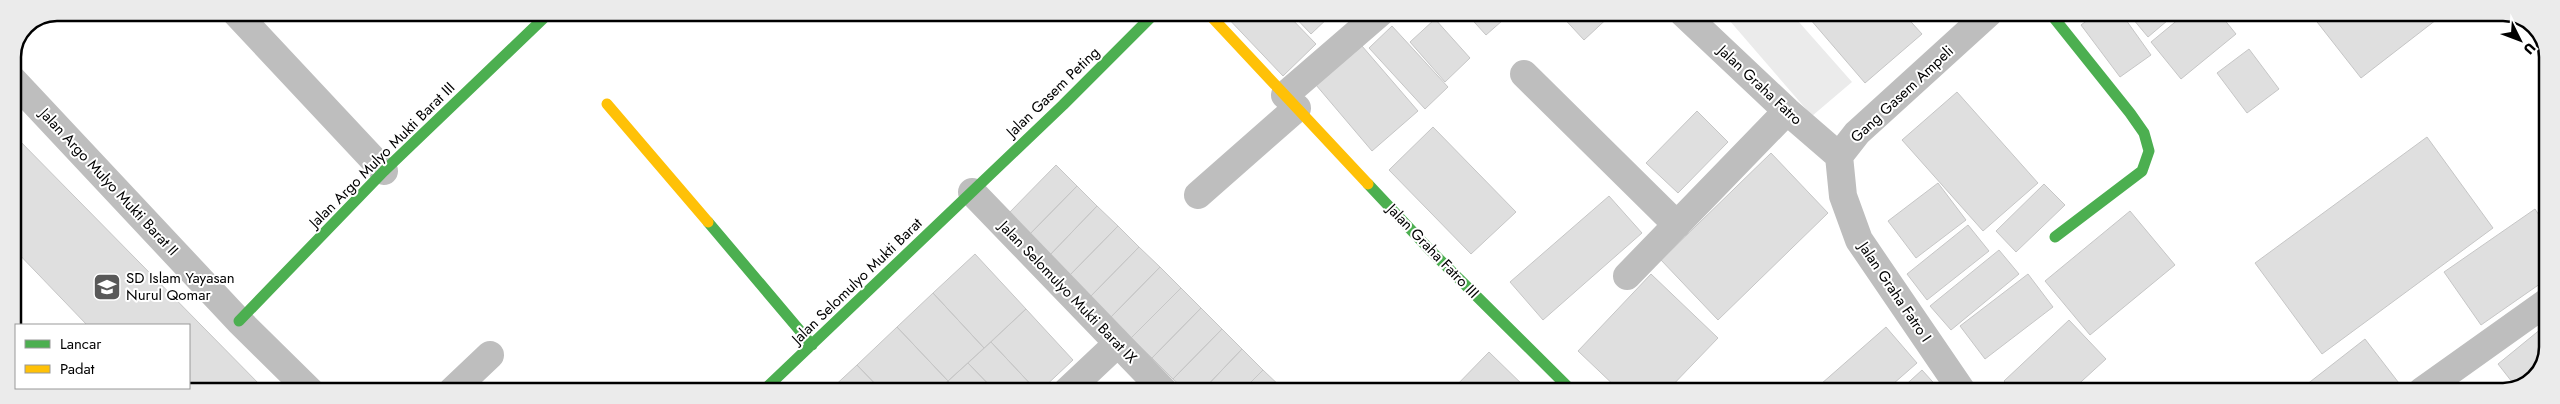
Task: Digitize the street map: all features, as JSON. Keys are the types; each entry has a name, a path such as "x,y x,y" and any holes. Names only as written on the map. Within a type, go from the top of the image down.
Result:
{"street":[{"path":"244,21 384,171"},
{"name":"Jalan Argo Mulyo Mukti Barat III","path":"239,321 384,171 540,21"},
{"name":"Jalan Gasem Peting","path":"972,192 1146,21"},
{"name":"Jalan Graha Fatro III","path":"1216,21 1430,249 1564,383"},
{"path":"1198,195 1371,22"},
{"name":"Jalan Graha Fatro","path":"1692,22 1787,112 1839,156"},
{"name":"Gang Gasem Ampeli","path":"1839,156 1856,133 1979,22"},
{"path":"2056,237 2142,171 2149,151 2144,133 2130,112 2057,22"},
{"path":"1524,74 1677,225"},
{"name":"Jalan Argo Mulyo Mukti Barat II","path":"21,90 239,321 301,382"},
{"path":"607,104 812,345"},
{"path":"1627,276 1787,112"},
{"name":"Jalan Graha Fatro I","path":"1839,156 1843,196 1860,240 1956,383"},
{"name":"Jalan Selomulyo Mukti Barat IX","path":"972,192 1156,382"},
{"name":"Jalan Selomulyo Mukti Barat","path":"772,382 972,192"},
{"path":"2435,383 2538,308"},
{"path":"1076,382 1118,344"},
{"path":"461,382 490,355"}],"shaded area":[{"path":"1731,22 1799,22 1852,82 1812,116"}],"building":[{"path":"1231,21 1294,22 1316,44 1283,76"},
{"path":"1299,22 1324,22 1311,34"},
{"path":"1432,22 1437,22 1470,58 1445,82 1410,42"},
{"path":"1474,22 1501,22 1486,35"},
{"path":"1567,22 1604,22 1584,40"},
{"path":"1812,22 1911,22 1922,34 1865,83"},
{"path":"2085,22 2127,22 2151,55 2120,77 2081,25"},
{"path":"2135,22 2166,22 2148,37"},
{"path":"2175,22 2226,22 2236,34 2181,79 2151,42"},
{"path":"2317,22 2433,22 2361,78"},
{"path":"1392,26 1448,87 1425,109 1369,48"},
{"path":"1362,46 1418,111 1372,151 1316,85"},
{"path":"2249,49 2279,89 2247,113 2217,73"},
{"path":"1957,92 2038,183 1983,231 1902,140"},
{"path":"1697,111 1728,142 1678,193 1646,163"},
{"path":"1433,127 1516,212 1471,254 1389,170"},
{"path":"2427,137 2493,228 2322,354 2255,263"},
{"name":"SD Islam Yayasan Nurul Qomar","path":"21,142 257,382 190,382 190,324 86,324 21,256"},
{"path":"1771,153 1828,213 1718,320 1661,260"},
{"path":"1056,165 1077,186 1028,236 1007,215"},
{"path":"1938,183 1966,220 1916,258 1888,221"},
{"path":"2044,184 2065,205 2016,252 1996,231"},
{"path":"1077,186 1097,206 1049,256 1028,236"},
{"path":"1609,196 1642,233 1543,320 1510,282"},
{"path":"1097,206 1118,226 1069,276 1049,256"},
{"path":"2535,209 2538,214 2538,285 2481,325 2444,272"},
{"path":"2130,211 2175,265 2090,335 2045,281"},
{"path":"1968,225 1989,251 1927,300 1907,274"},
{"path":"1118,226 1139,247 1090,297 1069,276"},
{"path":"1139,247 1160,267 1111,317 1090,297"},
{"path":"1999,250 2019,274 1951,330 1930,306"},
{"path":"975,254 1026,309 984,348 933,293"},
{"path":"1160,267 1181,288 1131,338 1111,317"},
{"path":"1651,274 1718,338 1675,383 1611,383 1578,351"},
{"path":"2028,274 2053,307 1985,359 1960,326"},
{"path":"1181,288 1201,308 1152,358 1131,338"},
{"path":"933,293 984,348 948,381 897,327"},
{"path":"1201,308 1222,329 1173,379 1152,358"},
{"path":"1026,309 1073,360 1049,382 1029,382 991,342"},
{"path":"2069,320 2106,359 2080,383 2006,383 2004,381"},
{"path":"897,327 948,381 874,382 857,365"},
{"path":"1886,327 1917,363 1894,383 1822,383"},
{"path":"1222,329 1242,349 1210,382 1177,382 1173,379"},
{"path":"2538,331 2537,358 2526,374 2512,382 2498,364"},
{"path":"2365,339 2399,383 2309,383"},
{"path":"991,342 1029,382 987,382 968,363"},
{"path":"1242,349 1263,370 1251,382 1210,382"},
{"path":"1489,352 1520,383 1459,383"},
{"path":"968,363 987,382 949,382 948,381"},
{"path":"857,365 874,382 838,382"},
{"path":"1263,370 1276,382 1251,382"},
{"path":"1922,370 1934,383 1908,383"}],"traffic: fast":[{"path":"239,321 384,171 540,21"},
{"path":"772,382 1063,105 1147,21"},
{"path":"2055,237 2142,171 2149,151 2144,133 2130,113 2057,22"},
{"path":"1368,184 1429,249 1564,383"},
{"path":"708,222 812,345"}],"traffic: slow":[{"path":"1216,21 1368,184"},
{"path":"607,104 708,222"}],"place":[{"name":"SD Islam Yayasan Nurul Qomar","path":"107,287"}]}
